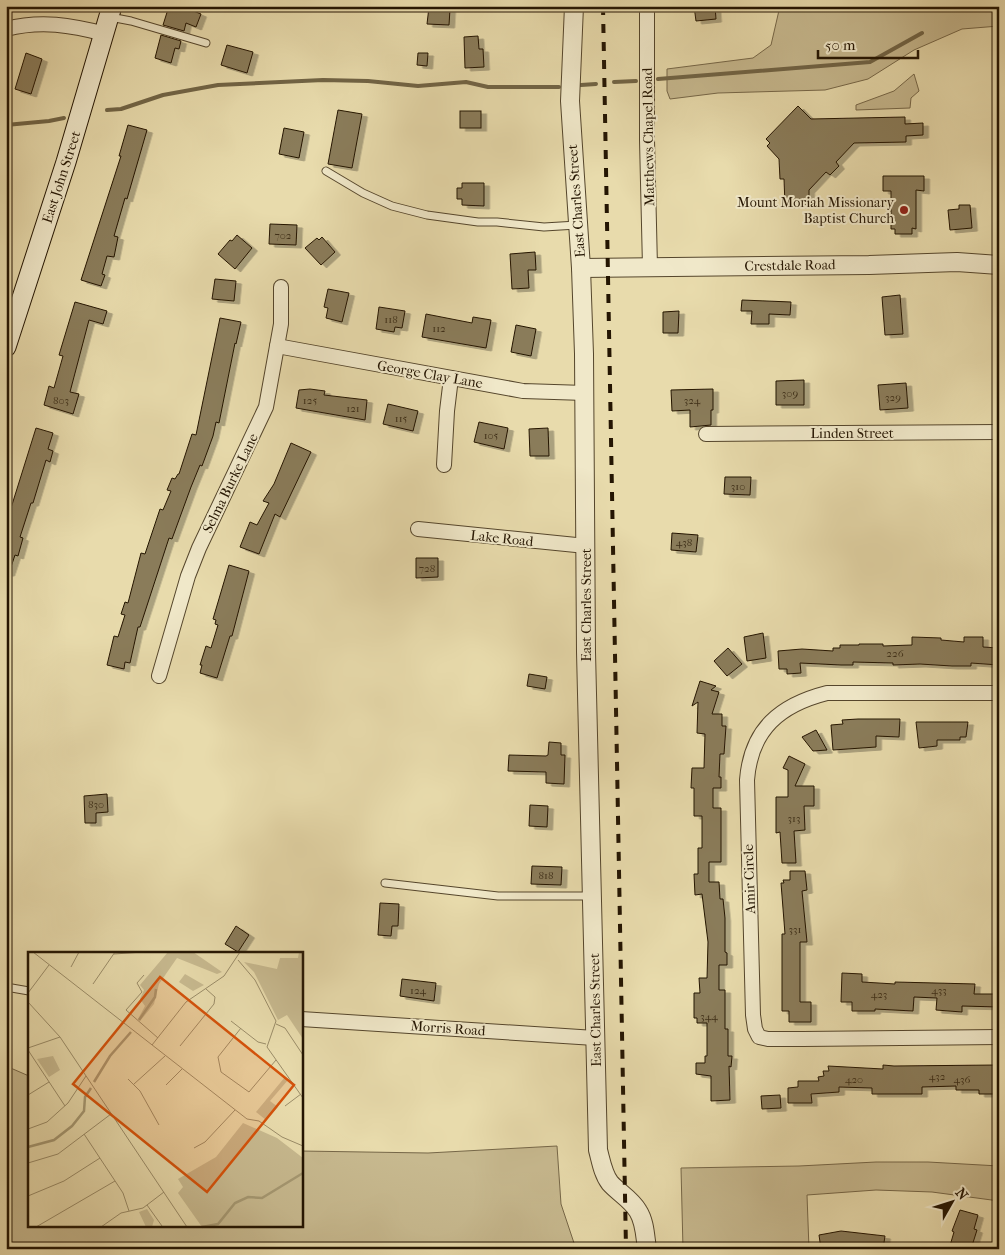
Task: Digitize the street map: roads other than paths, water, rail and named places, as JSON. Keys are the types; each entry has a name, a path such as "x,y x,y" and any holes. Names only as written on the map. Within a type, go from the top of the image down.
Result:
{"main road":[{"name":"East John Street","path":"6,347 66,162 109,19"}],"street":[{"name":"East Charles Street","path":"574,6 570,101 581,268 585,392 586,652 598,1150 602,1166 610,1183 625,1195 639,1212 644,1224 646,1249"},
{"name":"Matthews Chapel Road","path":"647,6 647,140 650,267"},
{"path":"6,29 39,24 65,25 109,19"},
{"name":"Crestdale Road","path":"581,268 957,262 999,265"},
{"name":"Selma Burke Lane","path":"160,676 188,576 199,548 266,407 281,324 281,287"},
{"name":"George Clay Lane","path":"277,346 523,391 585,392"},
{"path":"444,465 451,378"},
{"name":"Linden Street","path":"706,434 999,432"},
{"name":"Lake Road","path":"418,529 586,546"},
{"name":"Amir Circle","path":"999,693 827,693 806,700 785,709 773,719 757,742 748,767 747,780 753,1015 754,1029 759,1037 768,1039 803,1039 999,1036"},
{"name":"Morris Road","path":"302,1019 596,1038"}],"lane":[{"path":"109,19 140,23 206,43"},
{"path":"326,171 364,193 392,206 427,215 478,222 544,226 578,225"},
{"path":"385,883 498,896 592,896"},
{"path":"6,987 28,991"}],"waterway":[{"path":"658,79 870,62 922,33"},
{"path":"107,110 121,109 163,95 218,85 323,80 368,81 418,86 466,82 488,87 559,87"},
{"path":"614,82 636,81"},
{"path":"581,85 596,84"},
{"path":"6,125 64,118"}],"railway":[{"path":"603,6 626,1249"}],"place":[{"name":"Mount Moriah Missionary Baptist Church","path":"904,210"}]}
